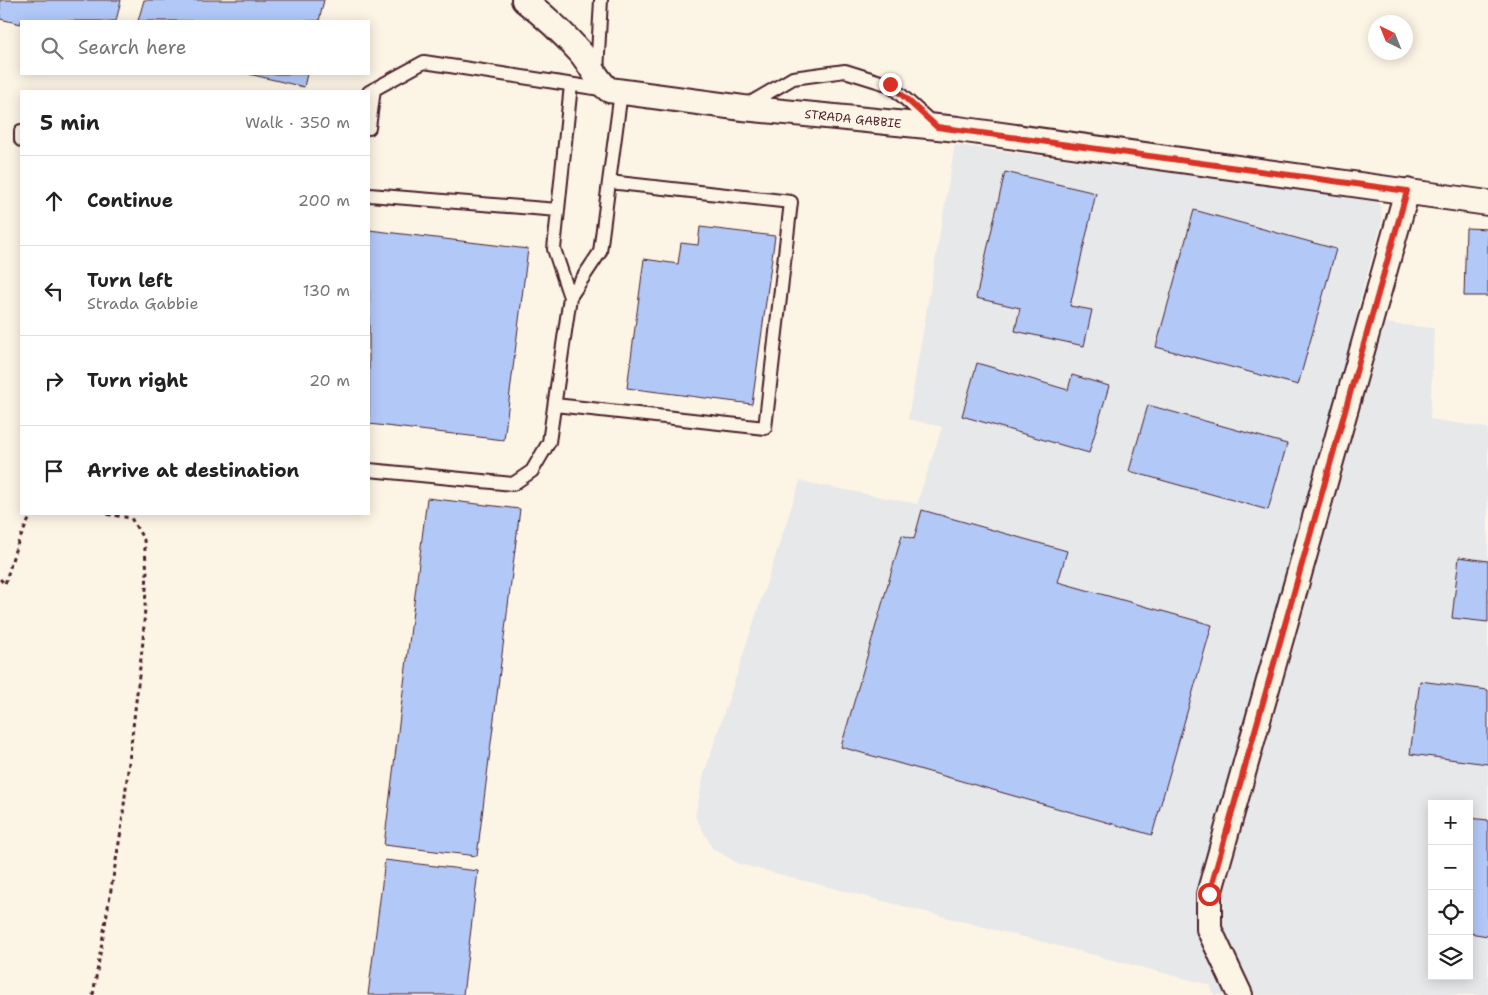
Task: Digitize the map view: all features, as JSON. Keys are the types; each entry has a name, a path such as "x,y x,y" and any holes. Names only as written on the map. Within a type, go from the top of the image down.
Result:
{"street":[{"path":"524,0 551,22 583,55 609,86"},
{"name":"STRADA GABBIE","path":"609,86 743,108 937,127 1488,203"},
{"path":"1240,995 1209,928 1209,894 1407,191"}],"lane":[{"path":"370,470 513,484 532,471 549,442 570,297 600,252 609,182 609,86 601,0"},
{"path":"370,116 372,91 424,62 571,85 609,86"},
{"path":"743,108 793,78 845,71 890,84 937,127"},
{"path":"570,297 554,248 571,85"},
{"path":"555,405 765,428 791,202 609,182"},
{"path":"370,194 558,210"}],"path":[{"path":"0,579 5,584 16,547 31,515"},
{"path":"93,995 121,831 143,641 148,572 144,540 131,518 112,515"}],"shaded area":[{"path":"955,145 1375,199 1381,207 1382,221 1356,314 1391,324 1434,328 1430,419 1488,428 1488,995 1214,995 1210,985 739,864 712,848 695,816 704,774 800,481 917,504 942,427 908,419"}],"building":[{"path":"0,0 121,0 116,20 20,20 20,24 0,19"},
{"path":"144,0 324,0 319,20 138,20"},
{"path":"253,75 307,75 304,87"},
{"path":"1005,172 1096,193 1070,306 1092,310 1084,346 1015,331 1020,308 976,298"},
{"path":"1194,210 1336,249 1298,385 1156,347"},
{"path":"700,227 775,236 752,404 627,388 644,259 678,264 681,243 698,245"},
{"path":"1466,228 1488,229 1488,296 1464,296"},
{"path":"370,230 528,249 504,440 370,424"},
{"path":"977,363 1068,390 1072,375 1109,386 1089,453 962,416"},
{"path":"1148,405 1287,444 1268,510 1129,471"},
{"path":"427,498 520,509 477,856 384,845"},
{"path":"922,510 1067,551 1058,582 1212,625 1152,835 841,747 902,535 914,539"},
{"path":"1459,557 1488,561 1488,622 1452,618"},
{"path":"1420,681 1488,690 1488,764 1410,754"},
{"path":"1473,818 1488,820 1488,936 1473,934"},
{"path":"385,860 478,871 463,995 368,995"}],"route":[{"path":"890,84 937,127 1407,191 1209,894"}]}
